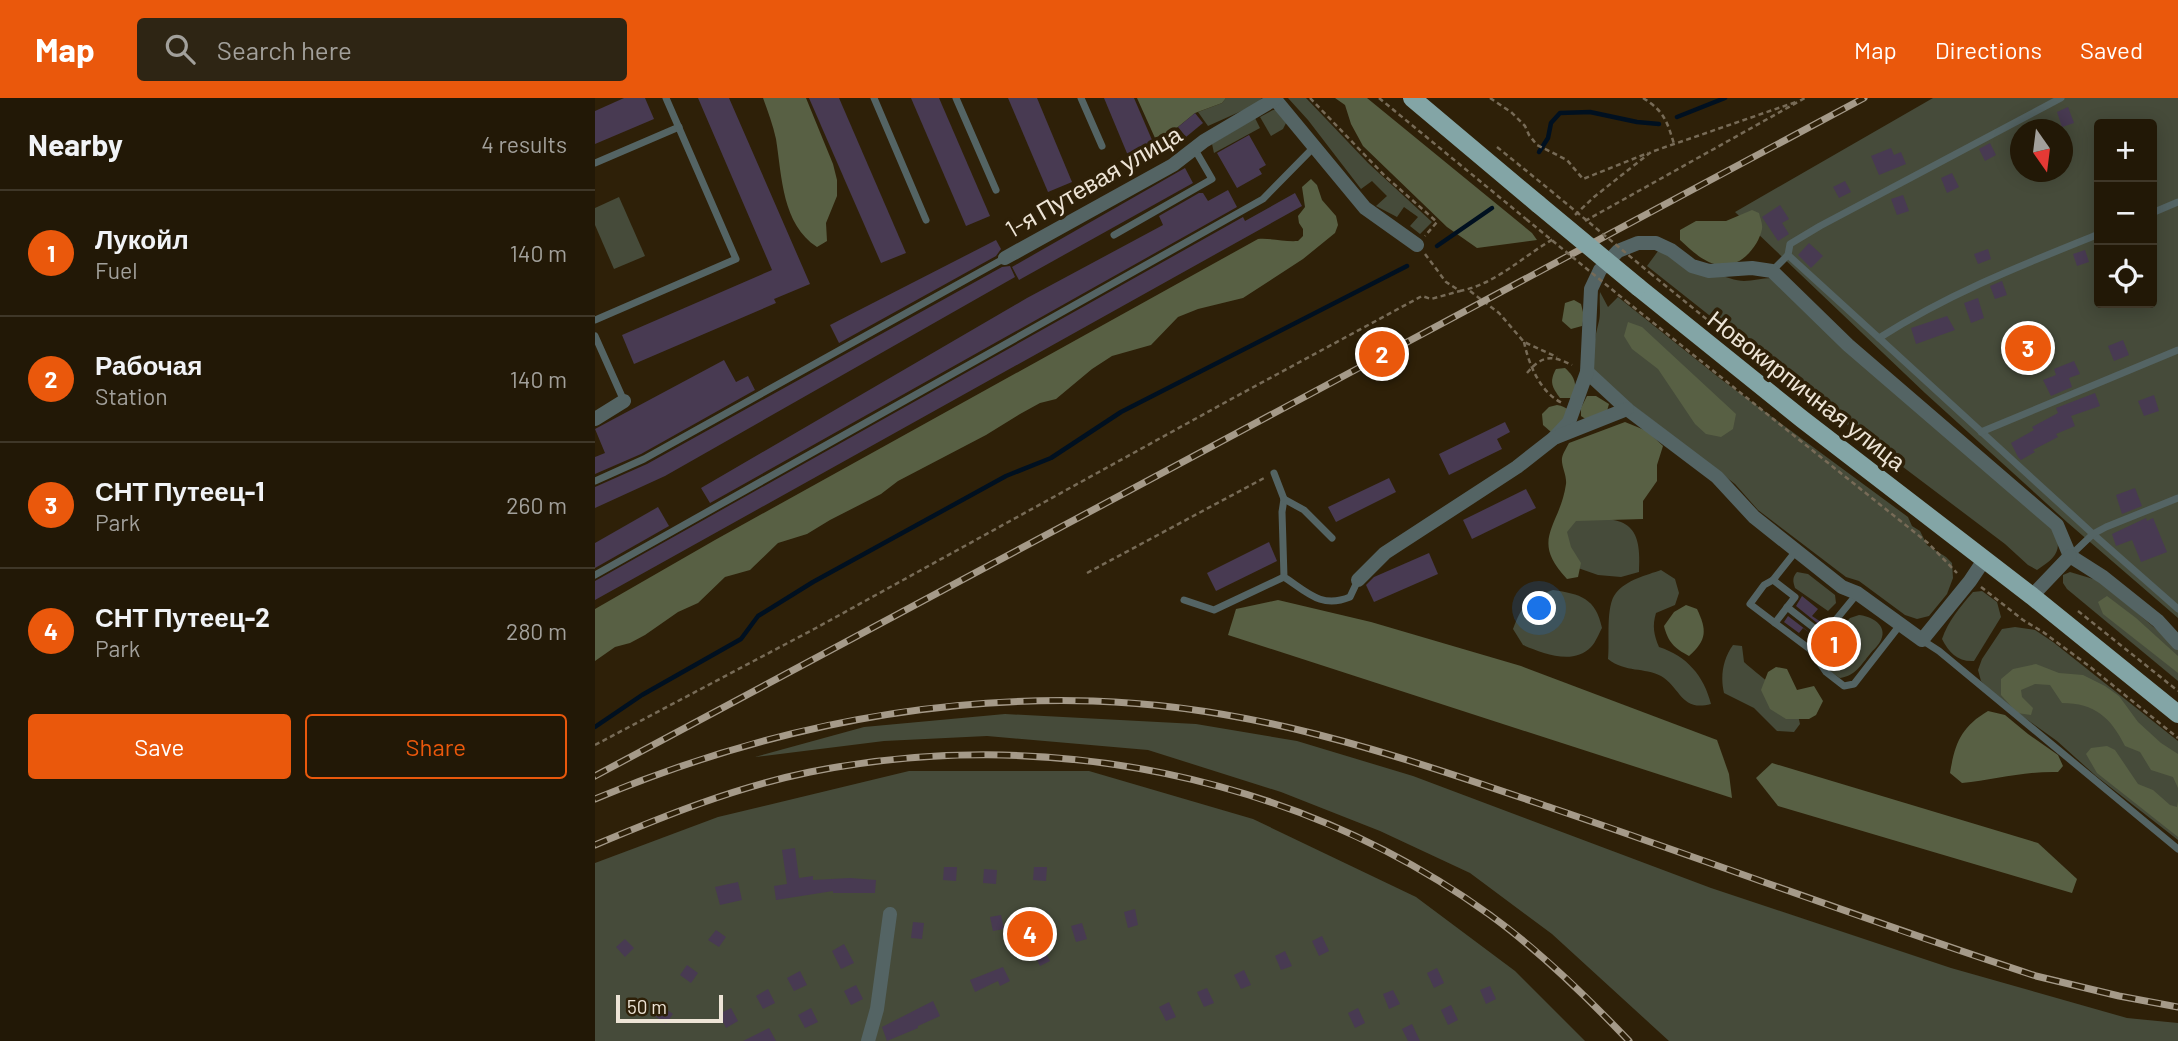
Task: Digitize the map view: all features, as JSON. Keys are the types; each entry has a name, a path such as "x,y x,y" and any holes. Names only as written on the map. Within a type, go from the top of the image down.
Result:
{"main road":[{"name":"Новокирпичная улица","path":"1412,98 1638,287 1802,419 2032,596 2178,714"}],"street":[{"path":"1274,98 1365,208 1417,245"},
{"name":"1-я Путевая улица","path":"1005,258 1173,165 1194,148 1274,98"},
{"path":"1358,580 1385,553 1517,467 1554,438 1569,422 1587,372 1591,289 1600,271 1618,251 1638,243 1656,243 1671,250 1692,266 1709,271 1752,268 1772,271 1847,345 2057,525 2070,556 2103,577 2158,621 2178,643"},
{"path":"1587,372 1627,409 1717,477 1754,517 1796,551 1842,587 1857,593 1922,640 1984,560"},
{"path":"595,419 624,401"},
{"path":"1554,438 1627,409"},
{"path":"2032,596 2070,556"},
{"path":"868,1041 877,1009 890,914"}],"lane":[{"path":"595,320 736,259 666,98"},
{"path":"874,98 926,220"},
{"path":"956,98 996,190"},
{"path":"1081,98 1102,146"},
{"path":"1772,271 1787,255 1790,244 1820,226 2061,98"},
{"path":"595,163 679,127"},
{"path":"595,575 1263,200 1315,146"},
{"path":"1114,235 1212,179 1194,148"},
{"path":"2157,211 2178,202"},
{"path":"1879,338 1916,314 1963,290 2094,236"},
{"path":"1787,255 2178,609"},
{"path":"595,481 644,459 1005,258"},
{"path":"595,336 624,401"},
{"path":"1981,432 2178,351"},
{"path":"1274,472 1284,499 1284,577"},
{"path":"1284,499 1304,510 1332,538"},
{"path":"2070,556 2093,534 2106,527 2178,499"},
{"path":"1796,551 1750,604 1811,650 1826,672 1844,686 1854,684 1900,625"},
{"path":"1284,577 1322,601 1339,601 1350,597 1358,580"},
{"path":"1184,600 1214,610 1284,577"},
{"path":"1773,580 1795,597 1775,623"},
{"path":"1811,650 1857,593"},
{"path":"1787,607 1823,635"},
{"path":"1922,640 1939,651 2178,849"}],"path":[{"path":"1310,98 1385,176 1437,222 1417,245 1446,282 1460,291"},
{"path":"1378,98 1928,543 1954,572 1989,592 2023,620 2080,659 2178,738"},
{"path":"1490,98 1511,112 1525,126 1537,145 1567,160 1583,179 1651,152 1804,99"},
{"path":"1643,98 1657,107 1667,120 1674,144"},
{"path":"1581,223 1804,99"},
{"path":"1574,216 1651,152"},
{"path":"1550,190 1650,273"},
{"path":"595,745 816,628 1422,296 1431,299 1492,281 1556,236"},
{"path":"1468,290 1499,313 1524,342 1532,367 1546,390 1557,401 1574,411"},
{"path":"1524,342 1587,372"},
{"path":"1527,373 1544,359 1557,357"},
{"path":"1087,573 1274,472"}],"green space":[{"path":"763,98 806,98 833,164 837,196 826,223 827,241 817,247 805,237 790,213 782,184 775,134"},
{"path":"1137,98 1226,98 1222,103 1195,113 1178,127 1155,138"},
{"path":"1226,98 1262,98 1257,104 1208,126 1198,112 1222,103"},
{"path":"1288,98 1306,98 1368,163 1432,222 1420,234 1410,226 1418,217 1404,207 1397,217 1376,206 1387,196 1372,181 1361,189"},
{"path":"1335,98 1367,98 1532,233 1537,240 1477,248 1447,227 1363,146 1351,124 1345,105"},
{"path":"1933,98 2178,98 2178,618 2068,523 1925,393 1735,212"},
{"path":"1276,110 1286,123 1283,129 1271,136 1260,117"},
{"path":"1255,118 1260,128 1214,153 1212,144"},
{"path":"1311,179 1317,185 1322,200 1336,216 1338,225 1335,233 1303,259 1243,298 1178,317 1151,345 1112,356 1056,399 1040,403 807,534 778,543 750,570 725,577 698,603 678,612 630,643 615,647 595,661 595,609 1258,239 1298,241 1303,236 1298,216 1305,207 1302,187"},
{"path":"619,197 645,256 614,269 595,225 595,208"},
{"path":"1752,210 1759,213 1762,227 1760,236 1752,250 1733,264 1718,265 1707,261 1680,240 1680,230 1696,221 1726,221"},
{"path":"1661,247 1714,273 1736,280 1771,278 2052,526 2058,541 2054,556 2037,570 2028,565 2005,544 1858,433 1647,266"},
{"path":"1600,292 1608,307 1618,297 1722,380 1908,517 1927,545 1952,563 1953,578 1947,594 1929,616 1917,619 1905,615 1859,581 1846,577 1758,510 1735,484 1621,396 1592,368 1600,318"},
{"path":"1574,300 1581,304 1584,316 1582,326 1571,329 1562,321 1565,303"},
{"path":"1628,322 1642,327 1736,414 1733,429 1721,437 1706,434 1695,424 1658,369 1632,349 1624,336"},
{"path":"1565,368 1575,382 1573,398 1560,398 1552,384 1556,369"},
{"path":"1587,396 1596,396 1609,404 1607,411 1587,420 1581,416 1581,408"},
{"path":"1557,405 1568,410 1574,421 1551,432 1543,425 1542,414 1549,407"},
{"path":"1625,422 1647,431 1663,446 1657,465 1657,481 1643,501 1643,519 1576,521 1567,532 1571,547 1581,563 1578,577 1567,579 1556,565 1548,543 1566,484 1563,454 1569,443"},
{"path":"1575,517 1605,519 1625,524 1637,540 1639,572 1621,577 1598,575 1578,568 1566,553 1564,526"},
{"path":"1661,570 1675,579 1679,593 1675,605 1656,613 1654,626 1657,643 1659,647 1678,656 1693,668 1704,685 1711,704 1693,705 1682,698 1661,676 1621,666 1608,659 1610,606 1616,593 1631,581"},
{"path":"1797,572 1808,574 1835,595 1836,603 1828,611 1795,588 1793,580"},
{"path":"2070,572 2100,581 2178,648 2178,681 2067,589 2063,583 2063,575"},
{"path":"1553,590 1579,596 1596,610 1602,628 1593,645 1584,653 1567,657 1539,651 1523,645 1513,629 1527,603"},
{"path":"1982,591 1997,602 2001,617 1974,661 1963,660 1951,652 1942,639 1951,620 1973,592"},
{"path":"2107,596 2178,656 2178,673 2103,614 2098,602"},
{"path":"1278,600 1371,622 1521,666 1717,740 1729,774 1732,798 1228,635 1236,609"},
{"path":"1686,605 1697,609 1704,629 1702,640 1689,656 1672,644 1664,626 1674,612"},
{"path":"1859,615 1877,622 1883,635 1857,669 1840,678 1831,672 1827,665 1833,658 1842,665 1857,646 1839,631 1850,618"},
{"path":"2015,627 2035,630 2053,642 2178,741 2178,840 2096,776 2057,741 2000,700 1981,681 1978,670 1982,659 2002,629"},
{"path":"1733,645 1742,646 1744,662 1777,690 1792,707 1800,724 1794,732 1777,731 1754,708 1724,693 1723,668"},
{"path":"2036,664 2059,673 2083,675 2119,696 2138,722 2178,754 2178,788 2173,777 2151,770 2140,752 2125,746 2114,727 2101,714 2084,706 2062,703 2050,685 2035,684 2021,690 2022,697 2033,708 2031,715 2017,713 2001,695 2001,679 2013,669"},
{"path":"1776,667 1787,669 1797,690 1814,686 1823,701 1816,715 1809,719 1786,719 1770,709 1761,690 1768,672"},
{"path":"1988,711 2005,715 2058,755 2063,766 2058,772 2022,774 1962,783 1950,773 1957,744 1971,723"},
{"path":"1005,714 1196,724 1297,741 1413,776 1711,888 1951,968 2127,1018 2178,1023 2178,1041 1669,1041 1552,934 1470,873 1380,831 1281,792 1148,750 987,736 884,741 755,757 864,727"},
{"path":"2107,746 2115,750 2138,784 2153,790 2170,805 2177,807 2178,801 2178,837 2097,773 2086,754 2091,748"},
{"path":"1772,763 2038,843 2077,879 2072,893 1778,806 1756,778"},
{"path":"909,771 1089,771 1253,819 1416,897 1515,971 1585,1041 595,1041 595,863 718,817"}],"building":[{"path":"624,98 645,98 654,119 595,144 595,111"},
{"path":"698,98 729,98 810,284 774,299 776,303 634,364 622,335 772,270"},
{"path":"809,98 839,98 906,253 881,263"},
{"path":"911,98 939,98 990,216 966,226"},
{"path":"1008,98 1037,98 1072,182 1048,192"},
{"path":"1104,98 1134,98 1155,147 1129,158"},
{"path":"2068,107 2072,119 2059,119 2057,112"},
{"path":"1195,113 1203,123 1186,137 1178,127"},
{"path":"1249,135 1266,165 1259,169 1262,174 1237,188 1217,153"},
{"path":"1990,143 1996,155 1985,161 1979,149"},
{"path":"1891,148 1894,155 1901,152 1906,164 1879,175 1871,156"},
{"path":"1185,168 1193,183 1019,280 1012,267"},
{"path":"1952,173 1959,187 1947,193 1941,178"},
{"path":"1845,181 1851,192 1839,198 1833,187"},
{"path":"1228,190 1237,207 710,503 701,488 1027,298 1163,225 1159,216 1199,193 1203,193 1208,201"},
{"path":"1295,193 1302,206 595,600 595,581 1243,217 1245,221"},
{"path":"1903,195 1909,211 1897,215 1891,199"},
{"path":"1780,205 1789,219 1782,223 1789,234 1778,241 1762,217"},
{"path":"996,240 1001,249 996,256 839,343 830,325"},
{"path":"1809,243 1823,256 1811,268 1798,255"},
{"path":"1988,249 1991,259 1978,264 1974,254"},
{"path":"2085,250 2089,262 2077,266 2073,254"},
{"path":"1010,266 1015,277 665,476 595,508 595,487 647,464 1002,267"},
{"path":"2002,281 2007,295 1995,299 1990,286"},
{"path":"1978,298 1984,318 1971,323 1964,303"},
{"path":"1947,316 1955,330 1916,344 1911,328"},
{"path":"2123,340 2129,355 2114,361 2108,346"},
{"path":"724,360 736,382 748,376 755,390 641,454 595,474 595,457 605,453 595,429"},
{"path":"2074,361 2080,374 2069,378 2072,387 2051,396 2043,380 2056,375 2054,369"},
{"path":"2095,393 2100,406 2071,416 2075,426 2056,434 2058,437 2033,450 2035,452 2021,460 2018,457 2011,443 2034,430 2032,427 2058,413 2056,408"},
{"path":"2154,395 2159,411 2144,416 2138,401"},
{"path":"1505,422 1510,432 1497,439 1502,449 1449,475 1439,454"},
{"path":"1389,478 1396,492 1336,522 1328,507"},
{"path":"2135,488 2142,506 2122,514 2116,495"},
{"path":"1526,489 1536,508 1472,539 1463,520"},
{"path":"658,507 669,526 595,568 595,543"},
{"path":"2146,518 2147,521 2153,518 2167,552 2141,562 2132,540 2116,546 2112,534"},
{"path":"1269,542 1277,561 1216,591 1207,573"},
{"path":"1429,553 1438,574 1374,602 1366,585 1374,577"},
{"path":"1802,596 1818,609 1812,616 1824,624 1822,627 1796,606"},
{"path":"1788,616 1814,636 1803,628 1799,633 1784,622"},
{"path":"1838,630 1858,646 1842,665 1823,650 1826,646 1823,644"},
{"path":"795,848 799,878 813,876 813,880 876,880 875,893 833,891 776,900 774,886 787,884 782,850"},
{"path":"944,867 957,867 956,881 943,880"},
{"path":"1034,867 1047,867 1046,881 1033,880"},
{"path":"984,869 997,870 996,884 983,883"},
{"path":"738,882 742,900 720,905 715,887"},
{"path":"1135,909 1138,925 1128,928 1124,912"},
{"path":"1001,915 1004,929 993,931 990,917"},
{"path":"913,922 924,923 922,939 911,938"},
{"path":"1082,923 1087,939 1076,942 1071,926"},
{"path":"716,930 726,937 719,947 708,940"},
{"path":"1322,936 1329,951 1319,956 1312,941"},
{"path":"625,939 634,948 625,957 616,947"},
{"path":"844,944 854,963 841,969 832,951"},
{"path":"1043,947 1050,961 1040,966 1033,951"},
{"path":"1285,951 1292,966 1281,970 1275,956"},
{"path":"687,965 698,973 691,983 680,975"},
{"path":"1003,967 1010,981 1000,986 998,981 975,992 970,980"},
{"path":"1437,968 1444,983 1434,988 1427,973"},
{"path":"1244,970 1251,985 1241,989 1234,975"},
{"path":"800,971 807,985 794,991 787,978"},
{"path":"856,985 863,999 851,1005 844,991"},
{"path":"1490,986 1496,999 1486,1004 1480,990"},
{"path":"1207,988 1214,1003 1204,1007 1197,992"},
{"path":"768,989 775,1003 763,1009 756,996"},
{"path":"1393,990 1400,1004 1389,1009 1383,994"},
{"path":"933,1001 940,1016 887,1041 882,1027"},
{"path":"1169,1002 1176,1017 1166,1021 1159,1007"},
{"path":"1451,1005 1458,1020 1448,1025 1441,1010"},
{"path":"662,1006 673,1014 666,1024 655,1016"},
{"path":"731,1008 738,1021 726,1028 719,1014"},
{"path":"811,1008 818,1022 805,1028 798,1015"},
{"path":"1358,1008 1365,1023 1355,1028 1348,1013"},
{"path":"1412,1024 1420,1041 1408,1041 1402,1029"},
{"path":"769,1028 776,1041 743,1041"}],"waterway":[{"path":"1677,117 1725,98"},
{"path":"1539,152 1548,138 1551,123 1560,113 1590,112 1659,124"},
{"path":"1437,246 1492,208"},
{"path":"595,727 642,695 741,639 758,616 813,582 1006,476 1051,458 1121,412 1407,266"}],"railway":[{"path":"595,776 1864,98"},
{"path":"595,799 655,775 777,737 901,712 1028,701 1154,705 1270,723 1383,753 1613,829 2036,976 2178,1007"},
{"path":"595,845 674,813 782,778 898,759 987,755 1076,760 1165,773 1251,796 1335,827 1415,867 1490,915 1527,944 1580,991 1629,1041"}],"place":[{"name":"СНТ Путеец-1","path":"2028,348"},
{"name":"Рабочая","path":"1382,354"},
{"name":"Лукойл","path":"1834,644"},
{"name":"СНТ Путеец-2","path":"1030,934"}]}
